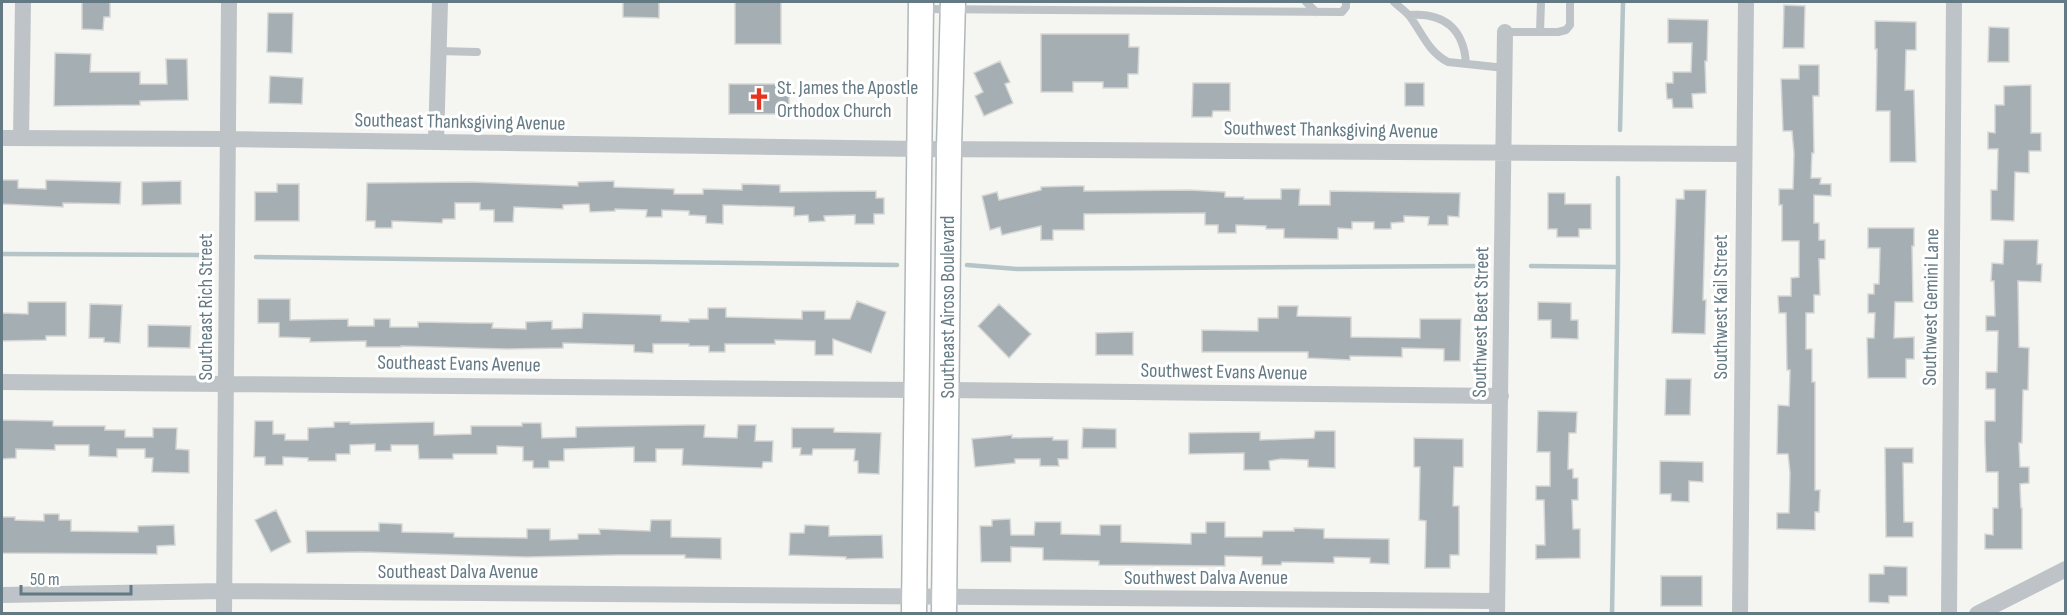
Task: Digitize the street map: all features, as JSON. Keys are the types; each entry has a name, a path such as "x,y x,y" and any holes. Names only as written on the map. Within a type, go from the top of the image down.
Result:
{"main road":[{"name":"Southeast Airoso Boulevard","path":"914,605 921,5"},
{"name":"Southeast Airoso Boulevard","path":"944,605 949,148 953,5"}],"street":[{"path":"21,138 23,2"},
{"name":"Southeast Rich Street","path":"224,614 229,2"},
{"path":"436,142 440,2"},
{"name":"Southwest Kail Street","path":"1740,614 1746,2"},
{"name":"Southwest Gemini Lane","path":"1948,614 1954,2"},
{"name":"Southwest Best Street","path":"1497,607 1505,32"},
{"name":"Southeast Thanksgiving Avenue","path":"2,138 918,149"},
{"name":"Southwest Thanksgiving Avenue","path":"918,149 1743,154"},
{"name":"Southeast Evans Avenue","path":"2,382 916,390"},
{"name":"Southwest Evans Avenue","path":"947,390 1501,396"},
{"path":"1977,614 2066,569"},
{"name":"Southeast Dalva Avenue","path":"2,595 224,591 914,605"},
{"name":"Southwest Dalva Avenue","path":"914,605 1497,607"}],"lane":[{"path":"1306,2 1316,12"},
{"path":"921,5 1342,12 1346,7 1346,2"},
{"path":"1394,2 1409,15 1421,36 1440,57 1448,62 1505,68"},
{"path":"1540,32 1541,2"},
{"path":"1505,32 1558,33 1566,30 1570,25 1570,2"},
{"path":"1409,15 1424,14 1450,25 1460,36 1465,50 1466,64"},
{"path":"439,51 477,52"}],"building":[{"path":"82,2 110,2 110,17 104,17 103,30 82,29"},
{"path":"623,2 659,2 659,18 623,17"},
{"path":"735,2 781,2 781,44 735,44"},
{"path":"1784,5 1805,6 1804,48 1783,48"},
{"path":"268,13 293,13 292,53 267,52"},
{"path":"1668,19 1708,20 1707,61 1705,61 1706,93 1692,94 1693,108 1673,108 1672,99 1667,99 1666,83 1673,83 1673,72 1691,72 1692,43 1668,43"},
{"path":"1875,21 1916,22 1916,50 1906,50 1905,90 1914,90 1916,162 1890,162 1890,111 1876,111"},
{"path":"1989,27 2009,28 2009,62 1988,62"},
{"path":"1041,34 1129,34 1129,47 1139,47 1138,74 1128,74 1128,88 1103,88 1103,82 1073,82 1073,92 1041,92"},
{"path":"55,53 91,54 90,72 140,72 140,84 167,84 166,59 187,59 188,100 140,101 140,105 54,106"},
{"path":"1000,61 1010,82 1005,84 1013,103 984,116 975,96 983,92 974,73"},
{"path":"1799,65 1819,65 1819,96 1813,96 1814,153 1812,153 1811,178 1821,178 1820,184 1831,184 1831,196 1814,195 1814,223 1819,223 1819,240 1825,240 1825,259 1819,259 1820,295 1814,295 1814,313 1806,313 1806,349 1812,349 1812,382 1815,382 1815,490 1820,490 1819,512 1815,512 1815,530 1777,529 1777,513 1789,513 1790,473 1788,454 1777,454 1778,405 1789,406 1790,370 1787,370 1786,313 1779,313 1778,296 1791,296 1791,278 1799,277 1799,241 1782,241 1782,205 1779,205 1779,189 1793,189 1794,154 1792,131 1783,131 1781,79 1799,79"},
{"path":"270,76 303,78 302,104 269,103"},
{"path":"1193,83 1230,83 1230,111 1213,111 1212,117 1192,117"},
{"path":"1405,83 1424,83 1424,106 1405,106"},
{"name":"St. James the Apostle Orthodox Church","path":"729,84 789,84 789,114 729,114"},
{"path":"2031,85 2031,133 2041,133 2041,151 2029,151 2029,173 2015,172 2014,221 1991,220 1991,190 1997,190 1998,149 1988,149 1988,132 1995,133 1995,105 2004,105 2004,86"},
{"path":"2,180 18,180 18,188 46,189 46,180 121,182 120,204 63,203 63,207 2,204"},
{"path":"181,181 181,204 142,205 142,182"},
{"path":"614,181 614,187 674,189 674,194 703,194 703,189 742,190 742,184 780,185 780,192 876,191 876,198 884,198 884,214 874,214 874,224 855,224 855,215 824,216 825,221 809,222 808,215 794,216 794,207 723,205 723,224 706,223 706,216 689,215 689,211 662,210 662,217 646,217 647,210 615,209 615,211 590,212 589,204 563,205 563,209 514,207 513,222 494,222 494,210 480,210 480,203 455,203 455,219 443,219 442,223 392,221 392,228 375,228 375,221 366,221 367,183 471,182 578,186 578,182"},
{"path":"277,184 299,184 299,221 255,221 255,192 277,192"},
{"path":"1084,186 1084,191 1225,192 1225,197 1244,197 1244,199 1281,199 1281,189 1300,189 1299,205 1330,205 1330,191 1460,193 1459,217 1448,216 1448,225 1428,225 1429,217 1404,216 1404,222 1391,223 1391,229 1374,229 1374,222 1352,222 1352,229 1338,228 1338,239 1284,238 1284,229 1266,229 1266,226 1236,225 1236,233 1218,233 1218,225 1205,225 1205,213 1084,214 1084,230 1053,230 1053,240 1041,240 1041,226 1002,235 1000,227 990,230 982,196 997,192 999,200 1041,190 1041,187"},
{"path":"1684,190 1706,190 1703,300 1706,300 1705,334 1672,333 1676,199 1684,199"},
{"path":"1548,193 1565,193 1565,204 1591,204 1591,229 1579,229 1579,237 1557,237 1557,229 1548,229"},
{"path":"1868,228 1914,228 1913,302 1895,302 1894,338 1914,337 1914,359 1906,359 1906,378 1868,378 1867,338 1874,338 1875,313 1868,313 1868,294 1874,294 1874,284 1879,284 1880,248 1868,248"},
{"path":"2004,240 2038,240 2037,264 2042,264 2041,282 2018,281 2019,347 2029,348 2028,390 2023,390 2022,443 2019,443 2020,467 2029,467 2029,483 2020,484 2022,549 1985,549 1985,534 1993,535 1993,508 1998,508 1998,472 1986,472 1985,421 1995,421 1995,389 1986,389 1986,372 1997,372 1998,331 1986,331 1986,316 1995,316 1994,281 1991,281 1992,263 2003,264"},
{"path":"258,299 290,299 290,320 348,319 348,326 374,326 374,319 390,319 390,327 418,327 418,322 493,323 492,328 526,329 526,322 552,321 552,329 582,328 583,313 661,315 661,321 689,322 689,319 708,319 708,308 726,308 726,317 802,319 802,311 825,311 825,319 850,319 857,301 886,312 871,353 833,339 833,355 815,355 815,341 775,340 775,344 725,344 725,352 709,352 709,346 653,344 653,353 634,352 634,345 563,343 563,348 506,349 366,347 366,341 310,342 310,338 279,337 279,323 258,323"},
{"path":"28,302 66,302 66,336 46,336 46,340 2,341 2,313 28,314"},
{"path":"1538,302 1571,303 1571,320 1578,320 1578,339 1551,338 1551,320 1538,320"},
{"path":"90,304 122,305 120,343 104,342 104,338 89,338"},
{"path":"999,304 1031,334 1009,358 978,326"},
{"path":"1278,306 1298,306 1297,316 1351,317 1351,337 1420,338 1420,319 1461,319 1460,361 1444,361 1444,349 1402,348 1402,357 1350,356 1350,360 1308,358 1308,352 1202,352 1202,330 1258,331 1258,318 1278,318"},
{"path":"148,325 191,326 190,348 148,347"},
{"path":"1133,332 1133,355 1096,355 1096,333"},
{"path":"1666,379 1691,379 1690,415 1665,415"},
{"path":"1538,411 1577,412 1576,433 1569,433 1568,469 1573,469 1573,478 1578,478 1578,500 1572,500 1573,529 1580,529 1580,558 1536,559 1536,545 1545,545 1544,500 1536,500 1536,486 1550,486 1550,452 1537,452"},
{"path":"2,420 53,421 53,426 105,426 105,430 125,430 125,437 153,437 153,428 177,428 176,449 189,450 189,473 152,472 153,458 145,458 145,449 117,449 117,457 89,456 89,445 55,445 55,450 16,449 16,458 2,459"},
{"path":"255,421 273,421 273,434 285,434 285,440 308,440 308,428 334,427 334,422 350,422 350,424 434,422 434,435 471,434 471,426 522,426 522,423 541,423 542,438 576,437 576,427 705,425 704,437 737,438 738,425 756,425 755,441 773,441 772,462 763,462 762,468 682,465 683,449 656,449 656,462 634,462 634,447 564,449 564,461 549,461 549,468 533,468 533,461 523,461 523,447 497,446 497,454 453,454 453,459 419,459 418,445 391,445 391,451 375,451 375,444 350,445 350,454 336,454 336,461 308,461 308,458 283,457 283,465 265,465 265,457 254,457"},
{"path":"792,428 834,428 834,432 881,433 879,474 858,473 858,461 854,461 855,449 813,449 812,455 800,455 801,448 792,448"},
{"path":"1083,428 1116,429 1116,448 1082,448"},
{"path":"1315,431 1335,431 1335,468 1308,467 1308,460 1281,459 1269,461 1270,470 1244,470 1244,453 1189,454 1189,433 1260,432 1260,440 1314,438"},
{"path":"1012,435 1012,438 1053,437 1053,440 1068,440 1068,459 1058,459 1059,466 1040,466 1040,459 1015,459 1015,463 975,467 972,439"},
{"path":"1414,438 1463,439 1463,467 1454,467 1453,506 1459,506 1459,555 1450,555 1450,568 1425,568 1426,521 1419,520 1420,467 1414,467"},
{"path":"1885,448 1913,448 1913,463 1903,463 1904,522 1913,522 1913,537 1886,537"},
{"path":"1660,461 1703,462 1703,482 1689,481 1689,502 1671,501 1671,494 1660,494"},
{"path":"276,510 291,542 271,552 255,520"},
{"path":"44,514 59,514 59,520 71,520 71,531 138,532 138,526 174,525 175,545 157,546 157,554 2,553 2,517 44,521"},
{"path":"1010,519 1011,535 1034,535 1035,522 1061,522 1061,534 1100,535 1100,525 1121,525 1121,542 1191,544 1191,533 1206,533 1206,522 1225,522 1225,537 1262,537 1263,531 1294,531 1294,528 1324,529 1324,538 1389,539 1389,564 1370,563 1370,558 1334,557 1334,563 1282,562 1281,565 1262,565 1262,557 1225,556 1225,566 1099,565 1099,561 1043,560 1043,548 1011,547 1011,562 981,562 980,526 992,526 992,520"},
{"path":"651,520 671,520 671,537 721,538 721,559 685,558 685,555 527,557 362,552 307,553 306,531 379,531 379,523 402,524 402,532 454,533 454,537 527,538 527,529 550,529 550,540 578,539 578,534 600,534 599,529 650,531"},
{"path":"805,525 829,526 829,536 882,535 883,558 846,559 846,557 789,555 790,533 804,533"},
{"path":"1884,566 1907,567 1907,596 1889,596 1889,603 1869,602 1869,574 1884,574"},
{"path":"1661,576 1702,576 1702,606 1661,606"}],"waterway":[{"path":"1620,130 1623,2"},
{"path":"1612,614 1618,178"},
{"path":"2,254 203,255"},
{"path":"256,257 897,265"},
{"path":"967,265 1017,269 1480,266"},
{"path":"1531,266 1618,267"}],"place":[{"name":"St. James the Apostle Orthodox Church","path":"759,99"}]}
